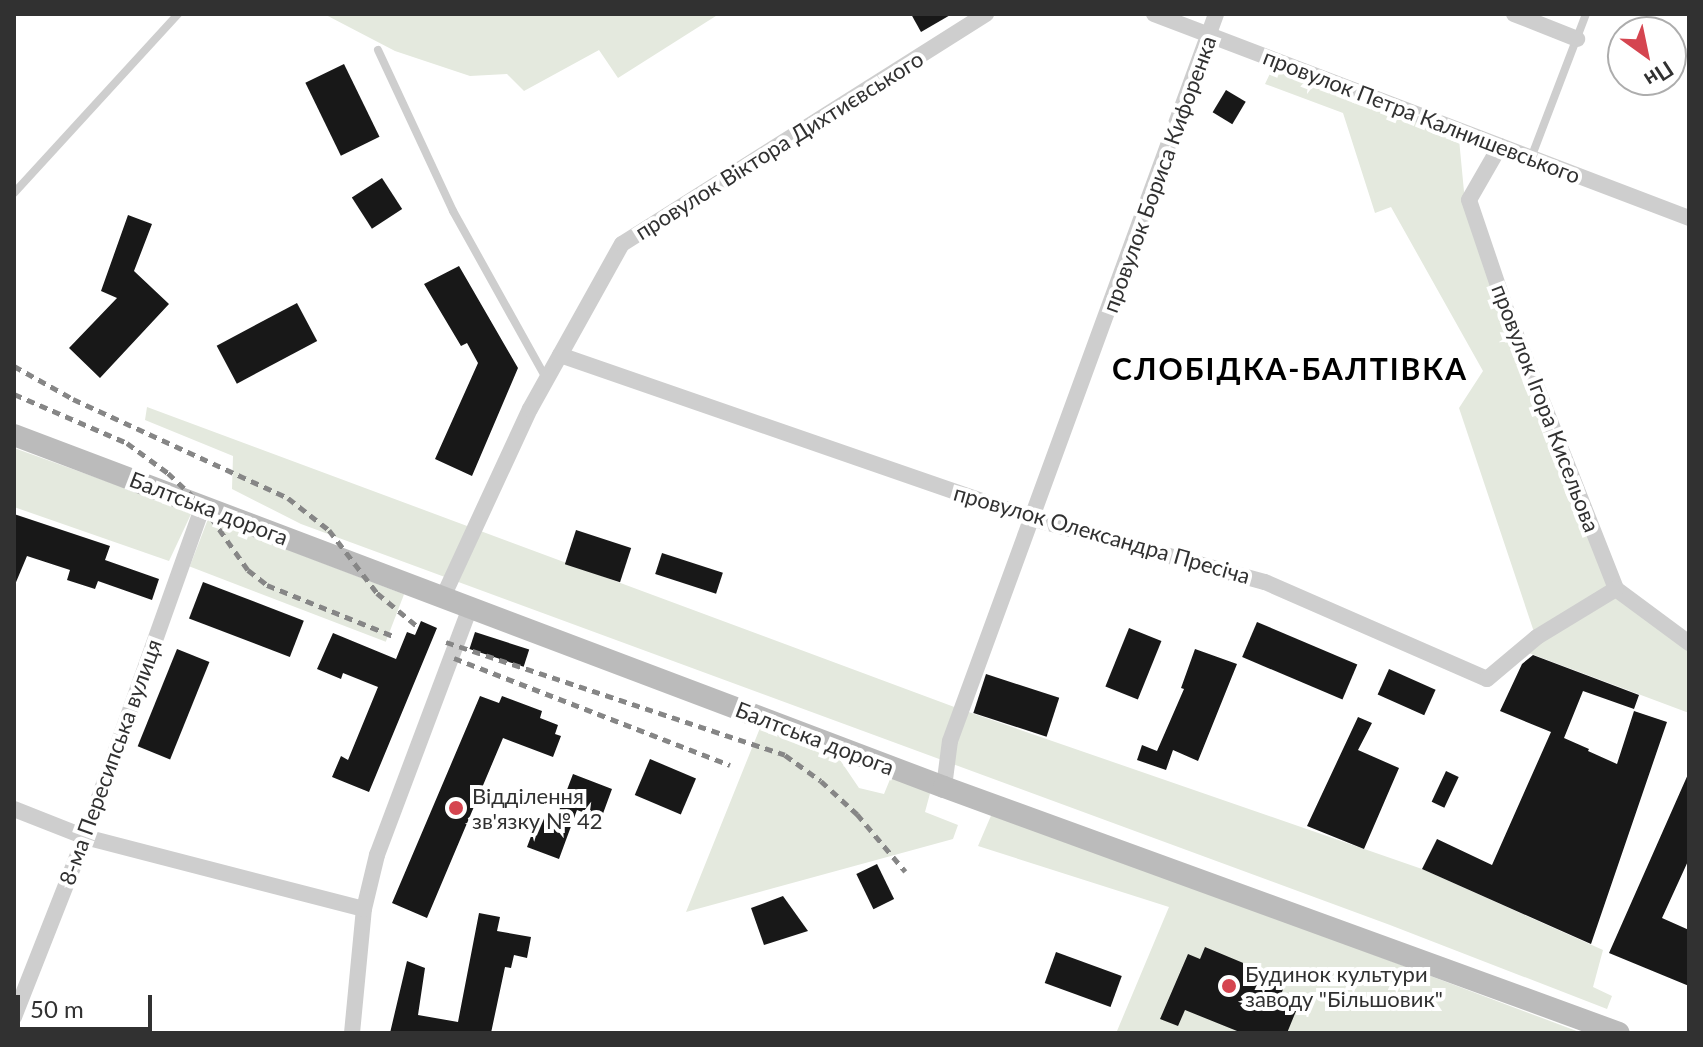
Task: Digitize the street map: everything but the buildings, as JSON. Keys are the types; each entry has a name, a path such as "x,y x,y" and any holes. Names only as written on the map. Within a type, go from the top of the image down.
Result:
{"main road":[{"name":"Балтська дорога","path":"14,435 944,787 1619,1033"}],"street":[{"name":"провулок Віктора Дихтиєвського","path":"443,597 547,379 622,244 986,14"},
{"name":"провулок Петра Калнишевського","path":"1154,14 1689,218"},
{"name":"провулок Бориса Кифоренка","path":"944,787 950,741 1034,519 1216,14"},
{"path":"1514,14 1577,39"},
{"name":"провулок Ігора Кисельова","path":"1500,146 1469,200 1507,312 1616,589"},
{"name":"провулок Олександра Пресіча","path":"560,355 1034,519 1265,582 1487,679 1537,637 1616,589"},
{"name":"8-ма Пересипська вулиця","path":"14,1017 85,837 203,506"},
{"path":"1616,589 1689,643"},
{"path":"352,1033 364,909 377,855 470,607"},
{"path":"14,809 85,837 364,909"}],"lane":[{"path":"14,193 178,14"},
{"path":"1531,158 1586,14"},
{"path":"378,50 453,211 547,379"}],"shaded area":[{"path":"324,14 719,14 618,78 599,50 524,91 507,74 470,76 395,51"},
{"path":"1274,65 1459,139 1465,202 1612,588 1535,635 1459,408 1483,371 1391,207 1375,213 1343,113 1265,84"},
{"path":"147,407 957,708 1422,869 1603,950 1593,987 1612,996 1607,1009 1390,925 301,524 232,489 233,456 145,420"},
{"path":"14,448 192,512 169,561 14,507"},
{"path":"208,519 404,594 386,642 190,567"},
{"path":"1614,595 1689,651 1689,713 1526,652"},
{"path":"760,728 836,754 859,788 884,794 893,772 932,786 925,812 958,825 953,839 686,912"},
{"path":"993,811 1582,1033 1121,1033 1117,1031 1169,907 978,846"}],"railway":[{"path":"14,366 73,399 288,498 329,530 377,593 417,626"},
{"path":"14,394 127,443 168,473 203,506 248,570 267,585 396,637"},
{"path":"446,642 785,755 821,781 857,814 905,871"},
{"path":"454,658 730,765"}],"place":[{"name":"Відділення зв'язку № 42","path":"456,808"},
{"name":"Будинок культури заводу \"Більшовик\"","path":"1229,986"}],"district":[{"name":"СЛОБІДКА-БАЛТІВКА","path":"1290,368"}]}
